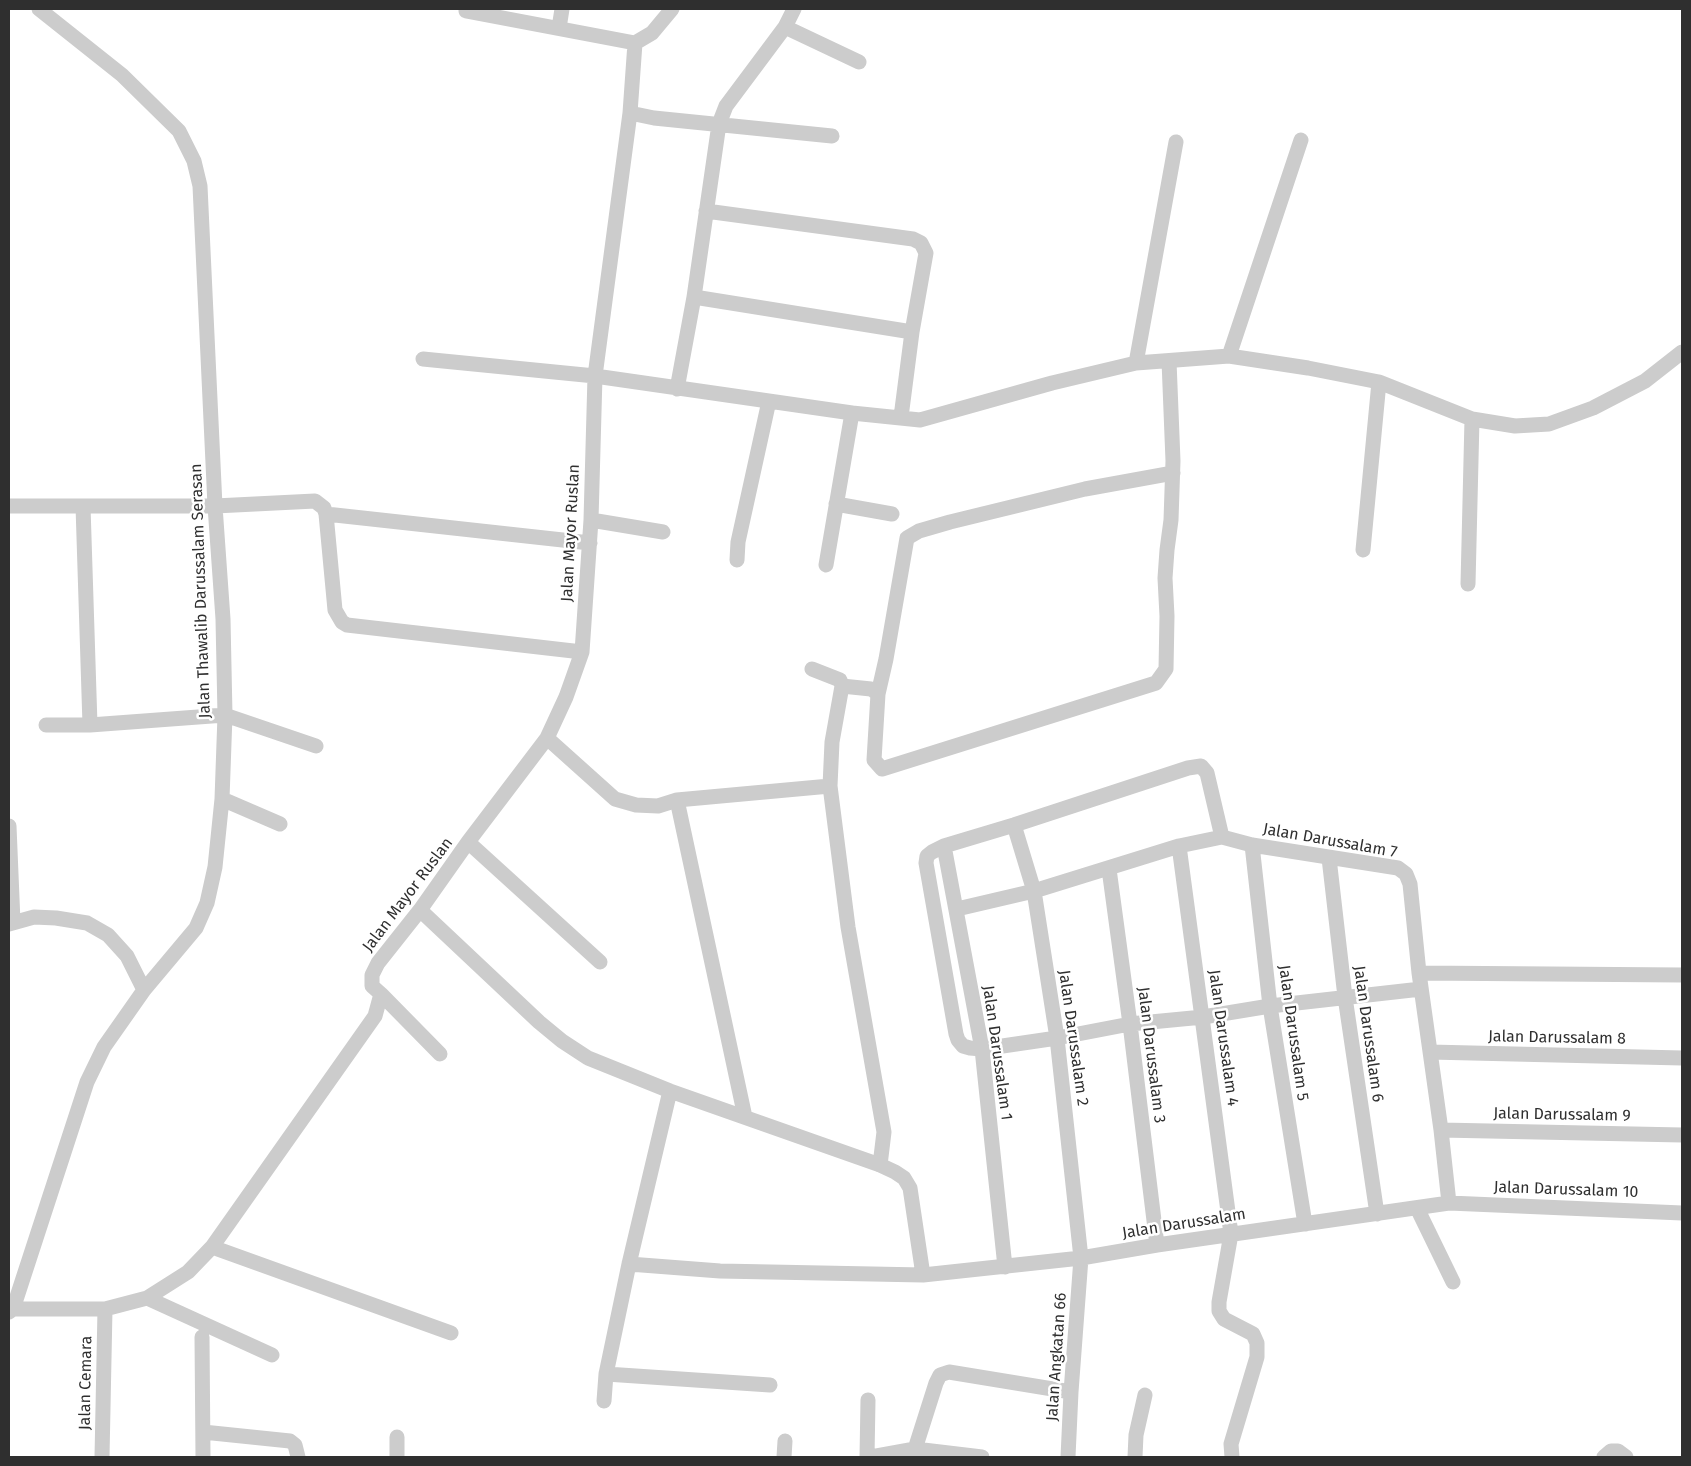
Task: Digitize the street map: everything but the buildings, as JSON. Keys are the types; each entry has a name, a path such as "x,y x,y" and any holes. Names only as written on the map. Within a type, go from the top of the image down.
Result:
{"street":[{"name":"Jalan Thawalib Darussalam Serasan","path":"11,1310 87,1082 104,1047 144,990 196,928 207,903 215,867 222,799 224,716 223,619 215,506 201,196 194,161 179,131 128,81 39,9"},
{"path":"559,28 562,9"},
{"path":"466,11 635,43 652,32 672,9"},
{"path":"676,389 694,297 719,124 726,106 785,27 794,9"},
{"path":"785,27 859,62"},
{"name":"Jalan Mayor Ruslan","path":"381,994 372,986 372,975 378,963 420,910 468,842 547,738 566,697 582,652 590,544 595,376 630,113 635,43"},
{"path":"630,113 654,118 832,136"},
{"path":"1229,356 1301,140"},
{"path":"1136,363 1176,142"},
{"path":"706,211 913,239 921,242 926,252 912,332 901,418"},
{"path":"694,297 912,332"},
{"path":"423,359 595,376 852,413 920,420 1052,383 1136,363 1229,356 1308,368 1379,382 1472,419 1515,426 1549,424 1593,408 1645,381 1682,352"},
{"path":"1169,361 1173,473 1171,520 1166,550 1165,578 1166,670 1156,683 882,769 874,760 878,694 907,538 919,531 950,522 1085,489 1173,473"},
{"path":"1363,550 1379,382"},
{"path":"737,560 738,542 769,401"},
{"path":"826,565 852,413"},
{"path":"1468,584 1472,419"},
{"path":"9,506 215,506 316,501 324,508 326,514 335,610 342,622 347,625 582,652"},
{"path":"836,504 892,514"},
{"path":"83,506 90,725"},
{"path":"326,514 590,544"},
{"path":"591,520 663,532"},
{"path":"812,669 840,680 842,686 832,742 830,786 848,927 884,1132 880,1164"},
{"path":"842,686 871,689 878,694"},
{"path":"46,725 90,725 224,716 316,746"},
{"path":"547,738 616,799 636,805 658,806 677,800 830,786"},
{"path":"1222,837 1207,773 1201,766 1188,768 944,846 927,856 926,863 958,1040 963,1046 982,1049 1058,1038 1130,1024 1203,1017 1270,1006 1421,989"},
{"path":"222,799 280,824"},
{"path":"677,800 745,1117"},
{"name":"Jalan Darussalam 2","path":"1014,825 1034,891 1058,1038 1082,1258"},
{"path":"9,826 11,923 34,917 56,918 87,923 97,928 108,935 126,956 144,990"},
{"name":"Jalan Darussalam 7","path":"957,909 1034,891 1179,846 1222,837 1252,845 1398,868 1406,874 1410,884 1419,973 1441,1130 1449,1203"},
{"path":"468,842 600,962"},
{"name":"Jalan Darussalam 5","path":"1252,845 1270,1006 1305,1224"},
{"name":"Jalan Darussalam 1","path":"944,846 982,1049 1005,1267"},
{"name":"Jalan Darussalam 4","path":"1179,846 1231,1234 1219,1311 1224,1319 1253,1334 1258,1344 1258,1356 1232,1444 1232,1457"},
{"name":"Jalan Darussalam 6","path":"1329,858 1345,997 1377,1214"},
{"name":"Jalan Darussalam 3","path":"1109,869 1157,1245"},
{"path":"420,910 539,1022 562,1041 588,1058 670,1091 880,1164 904,1178 910,1188 923,1275"},
{"path":"1419,973 1682,975"},
{"path":"381,994 440,1054"},
{"path":"11,1310 105,1309 146,1298 188,1272 212,1247 368,1029 375,1016 381,994"},
{"name":"Jalan Darussalam 8","path":"1430,1052 1682,1058"},
{"path":"604,1401 606,1374 629,1264 670,1091"},
{"name":"Jalan Darussalam 9","path":"1441,1130 1682,1135"},
{"name":"Jalan Darussalam","path":"629,1264 720,1271 923,1275 1082,1258 1157,1245 1449,1203"},
{"name":"Jalan Darussalam 10","path":"1449,1203 1682,1213"},
{"path":"1417,1208 1453,1282"},
{"path":"212,1247 451,1333"},
{"name":"Jalan Angkatan 66","path":"1068,1457 1071,1392 1082,1258"},
{"path":"146,1298 272,1355"},
{"name":"Jalan Cemara","path":"102,1457 105,1309"},
{"path":"202,1337 203,1457"},
{"path":"905,1452 940,1375 949,1372 1071,1392"},
{"path":"606,1374 770,1385"},
{"path":"1135,1457 1136,1435 1145,1395"},
{"path":"868,1400 869,1457 905,1452 982,1457"},
{"path":"203,1432 290,1441 295,1445 298,1457"},
{"path":"397,1437 397,1457"},
{"path":"784,1457 785,1441"},
{"path":"1604,1457 1611,1451 1618,1451 1626,1457"}]}
